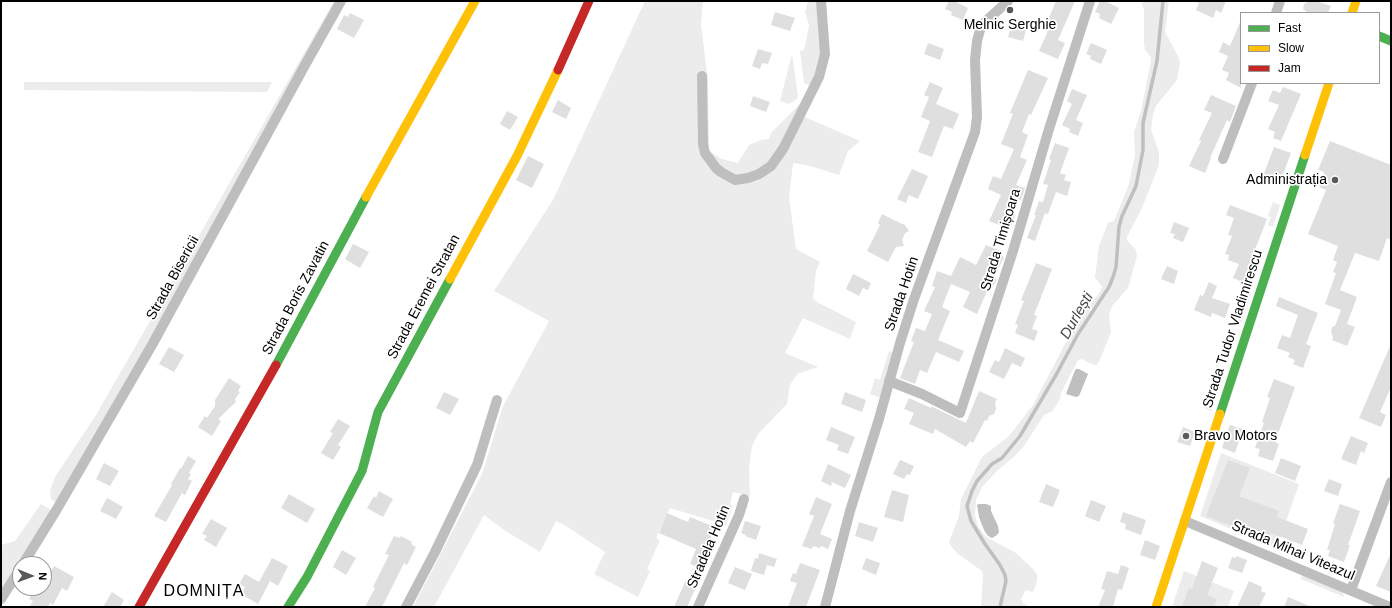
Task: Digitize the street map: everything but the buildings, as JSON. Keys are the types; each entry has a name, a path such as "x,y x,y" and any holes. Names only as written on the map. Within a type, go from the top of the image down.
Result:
{"street":[{"name":"Strada Bisericii","path":"28,556 57,509 152,345 341,1"},
{"name":"Strada Boris Zavatin","path":"139,607 262,392 389,154 475,1"},
{"name":"Strada Eremei Stratan","path":"288,607 307,577 362,472 378,412 517,156 589,1"},
{"path":"702,76 703,144 706,153 716,168 735,180 748,178 759,174 771,166 783,149 819,77 824,54 821,1"},
{"name":"Strada Hotin","path":"825,607 850,511 914,299 975,132 977,109 975,60 980,30 985,22 1008,1"},
{"name":"Strada Timișoara","path":"889,381 922,394 960,413 1013,251 1049,129 1090,1"},
{"path":"1276,12 1280,1"},
{"path":"1352,12 1356,1"},
{"path":"1380,36 1391,41"},
{"path":"1223,159 1252,84"},
{"name":"Strada Tudor Vladimirescu","path":"1156,607 1329,84"},
{"path":"406,607 435,552 477,464 497,400"},
{"path":"1351,590 1391,482"},
{"name":"Stradela Hotin","path":"698,607 739,515 744,498"},
{"name":"Strada Mihai Viteazul","path":"1185,521 1390,607"},
{"path":"1,599 12,582"}],"shaded area":[{"path":"334,1 338,1 155,332 56,503 51,499 50,491 55,477 96,415"},
{"path":"645,1 703,1 701,24 708,81 709,151 722,159 738,163 749,145 761,140 769,139 771,133 801,103 798,114 860,141 848,151 839,175 810,166 793,163 789,198 796,249 820,262 816,271 813,298 817,302 856,322 850,339 803,318 785,353 818,367 797,374 790,385 787,404 758,434 752,446 749,469 750,496 733,492 730,504 733,506 726,525 670,508 656,538 660,540 647,569 650,571 638,597 594,574 605,552 566,526 556,521 540,552 504,530 484,515 434,607 413,607 482,474 503,406 549,321 494,291 553,200"},
{"path":"808,1 818,1 822,47 815,79 809,85 804,83 800,51 804,50 809,26 805,12"},
{"path":"1141,1 1169,1 1165,32 1179,58 1180,63 1177,80 1156,106 1153,114 1151,130 1159,152 1159,165 1142,208 1127,237 1127,240 1136,250 1137,256 1128,288 1112,306 1109,315 1111,332 1099,362 1096,365 1081,359 1078,360 1061,393 1060,399 1052,412 1044,415 1024,446 982,487 976,500 975,515 978,526 986,537 1016,553 1033,569 1037,575 1034,590 1032,592 1026,590 1021,599 1023,603 1030,607 981,607 982,571 958,554 949,542 959,516 961,499 982,457 1009,436 1033,405 1075,325 1100,292 1102,287 1095,277 1099,246 1108,223 1114,221 1129,184 1135,155 1134,132 1141,111 1151,61 1151,57 1145,50 1144,9"},
{"path":"792,54 798,95 797,99 789,104 780,101"},
{"path":"24,82 272,82 267,92 24,90"},
{"path":"1273,202 1280,205 1273,227 1268,225 1271,217 1268,216"},
{"path":"1245,291 1251,293 1241,324 1234,321"},
{"path":"1231,330 1237,333 1229,357 1222,355"},
{"path":"889,351 893,353 881,398 870,394 875,378 880,380"},
{"path":"1076,369 1088,374 1079,396 1076,397 1066,394"},
{"path":"1215,377 1222,380 1211,411 1204,408"},
{"path":"1221,453 1299,484 1277,548 1200,516"},
{"path":"41,504 53,511 24,556 12,556 12,575 1,592 1,545 15,541"},
{"path":"977,505 991,506 991,511 998,526 999,532 992,538 988,536 984,530 979,517"},
{"path":"1184,571 1234,591 1228,607 1172,607"},
{"path":"1302,576 1307,576 1342,590 1344,597 1301,579"}],"waterway":[{"name":"Durlești","path":"1000,607 1006,581 1005,575 971,521 967,506 977,481 992,464 1002,458 1020,436 1078,334 1109,287 1113,277 1116,267 1119,227 1122,216 1136,186 1143,150 1143,123 1157,61 1163,1"}],"traffic: fast":[{"path":"1380,36 1391,41"},
{"path":"1220,414 1305,155"},
{"path":"276,365 366,197"},
{"path":"288,607 307,577 362,471 378,412 450,279"}],"traffic: slow":[{"path":"366,197 475,1"},
{"path":"1352,12 1356,1"},
{"path":"450,279 517,156 558,70"},
{"path":"1305,155 1329,84"},
{"path":"1156,607 1220,414"}],"traffic: jam":[{"path":"558,70 589,1"},
{"path":"139,607 276,365"}],"place":[{"name":"Melnic Serghie","path":"1010,10"},
{"name":"Administrația","path":"1335,180"},
{"name":"Bravo Motors","path":"1186,436"}],"district":[{"name":"DOMNIȚA","path":"204,592"}]}
